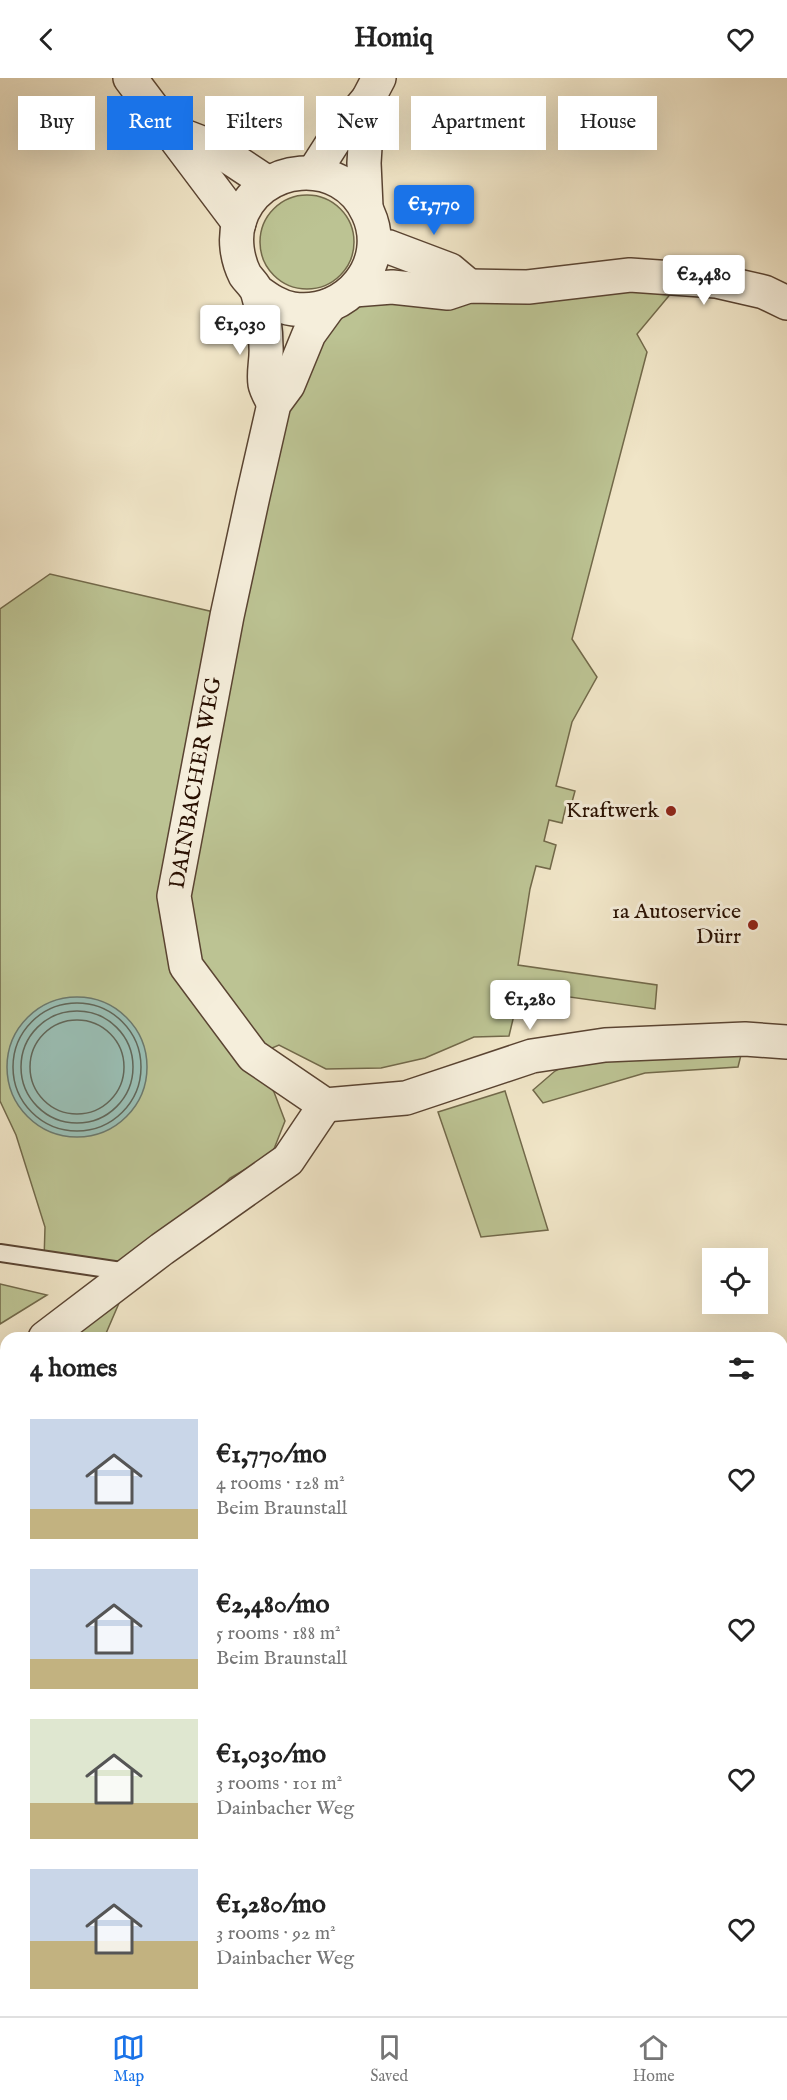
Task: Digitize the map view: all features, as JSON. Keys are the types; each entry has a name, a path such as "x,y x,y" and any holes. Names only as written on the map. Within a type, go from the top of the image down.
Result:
{"street":[{"path":"130,78 143,96"},
{"path":"314,172 337,136 374,88"},
{"path":"366,207 364,163 374,88"},
{"path":"193,140 215,148 268,183"},
{"path":"183,150 239,223"},
{"path":"342,298 365,277 371,262 375,246 371,219 366,207 352,190 334,178 314,172 298,172 268,183 245,207 236,241 239,259 246,276 257,291 273,302 292,309 311,310 342,298 392,287 448,294 469,286 528,287 630,275 716,281 764,292 787,303"},
{"path":"375,246 390,246 450,270 469,286"},
{"name":"DAINBACHER WEG","path":"257,291 266,346 265,384 274,404"},
{"name":"DAINBACHER WEG","path":"326,1105 253,1056 186,966 174,896 227,616 274,404 288,385 309,334 342,298"},
{"path":"53,1332 162,1249 288,1160 326,1105 406,1098 532,1056 605,1046 744,1040 787,1042"}],"lane":[{"path":"0,1253 132,1273"}],"green space":[{"path":"307,195 325,199 340,209 350,224 354,242 350,260 340,275 325,285 307,289 289,285 274,275 264,260 260,242 264,224 274,209 289,199"},
{"path":"683,279 637,334 647,352 572,639 597,677 572,722 556,786 575,791 572,802 567,802 562,823 549,820 544,841 556,845 550,869 536,866 518,965 657,985 655,1009 520,990 509,1036 474,1037 425,1058 381,1068 326,1069 279,1045 253,1056 274,1092 285,1121 272,1154 230,1178 162,1249 132,1273 107,1332 53,1332 131,1273 44,1261 45,1227 16,1135 0,1101 0,609 50,574 227,615 253,496 330,305"},
{"path":"745,1039 738,1067 645,1073 543,1103 533,1090 555,1071 605,1045"},
{"path":"505,1091 548,1230 481,1237 438,1112"},
{"path":"0,1284 47,1295 0,1324"}],"water":[{"path":"77,997 104,1003 116,1009 126,1018 135,1028 141,1040 147,1067 141,1094 135,1106 126,1116 116,1125 104,1131 77,1137 50,1131 38,1125 28,1116 19,1106 13,1094 7,1067 13,1040 19,1028 28,1018 38,1009 50,1003"}],"place":[{"name":"Kraftwerk","path":"671,811"},
{"name":"1a Autoservice Dürr","path":"753,925"}]}
